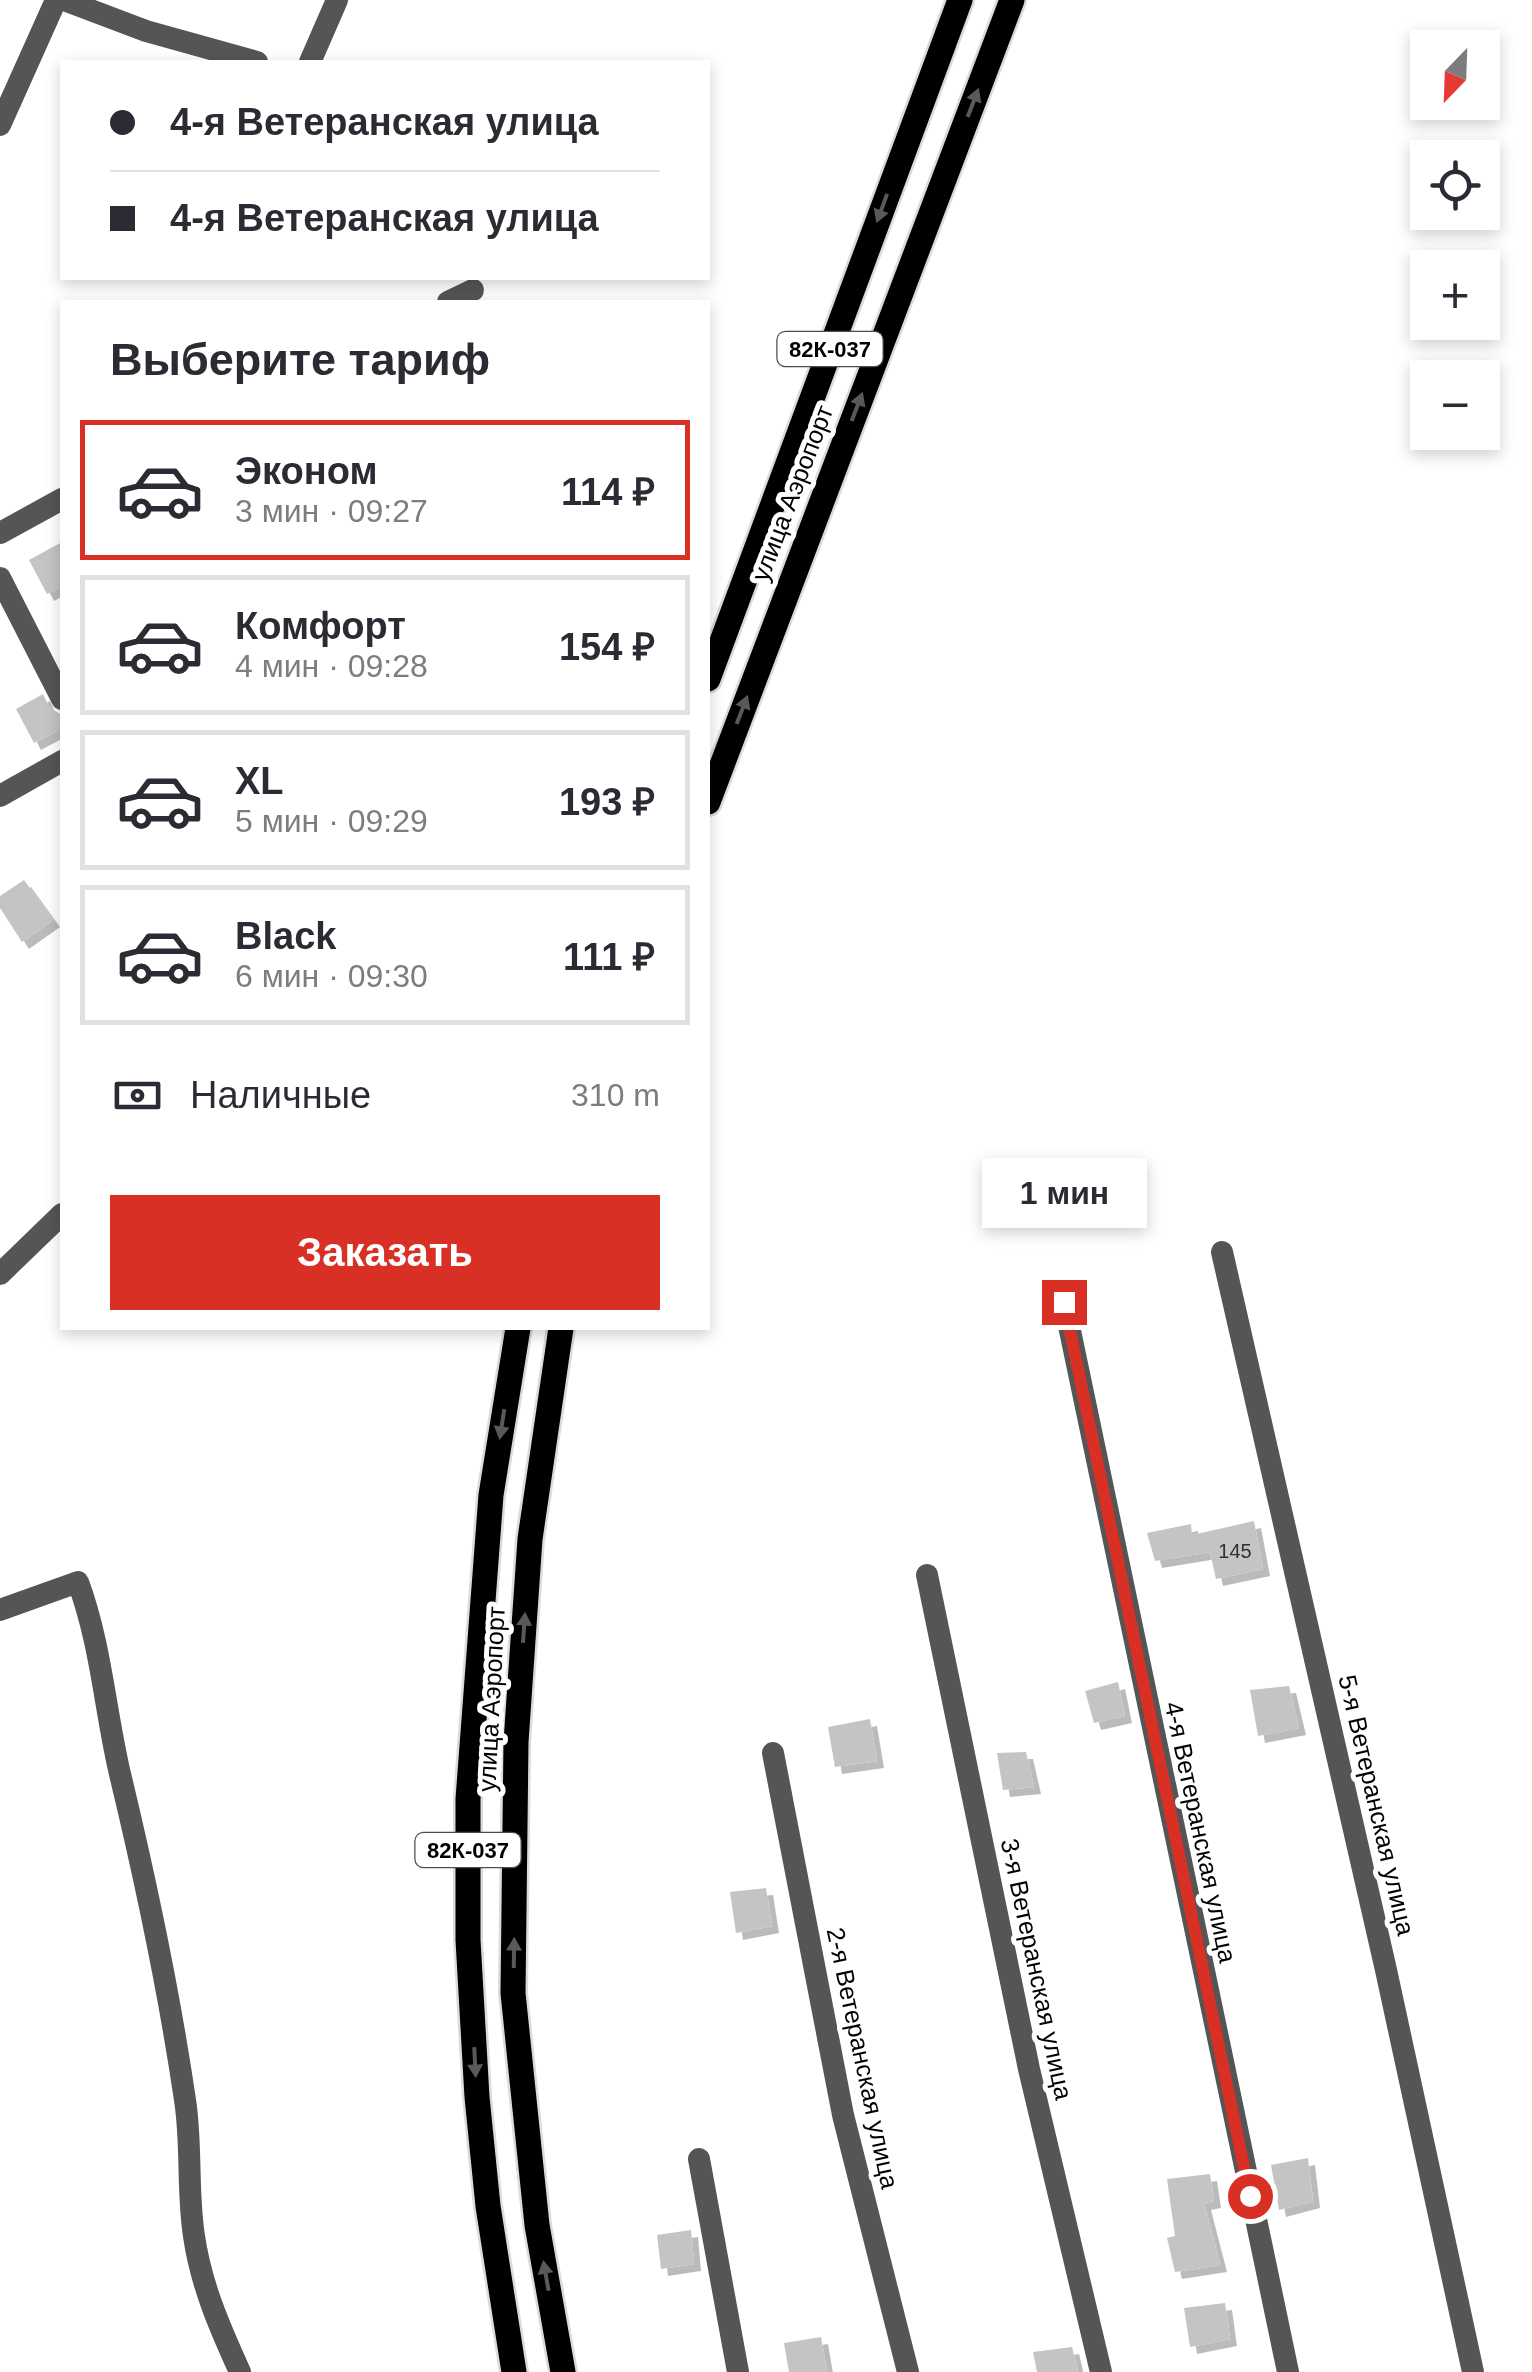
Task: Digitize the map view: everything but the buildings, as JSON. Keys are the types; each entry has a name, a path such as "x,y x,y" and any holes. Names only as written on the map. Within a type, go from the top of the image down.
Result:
{"main road":[{"name":"улица Аэропорт","path":"710,797 1014,0"},
{"name":"улица Аэропорт","path":"710,674 957,6"},
{"name":"улица Аэропорт","path":"514,2372 488,2206 477,2097 468,1940 468,1835 491,1494 518,1330"},
{"name":"улица Аэропорт","path":"561,1330 530,1539 526,1594 516,1742 513,1993 537,2225 563,2372"}],"street":[{"path":"0,124 56,0"},
{"path":"64,0 146,30 250,60"},
{"path":"311,60 337,0"},
{"path":"0,533 60,501"},
{"path":"0,578 60,695"},
{"path":"0,796 60,762"},
{"path":"0,1274 60,1216"},
{"name":"5-я Ветеранская улица","path":"1222,1252 1382,1951 1473,2372"},
{"name":"4-я Ветеранская улица","path":"1064,1302 1288,2372"},
{"name":"3-я Ветеранская улица","path":"927,1575 1029,2069 1101,2372"},
{"path":"0,1610 78,1582 85,1602 136,1832 180,2062 188,2119 193,2235 209,2302 240,2372"},
{"name":"2-я Ветеранская улица","path":"774,1753 843,2115 908,2372"},
{"path":"699,2159 738,2372"}],"route":[{"path":"1064,1302 1250,2196"}]}
